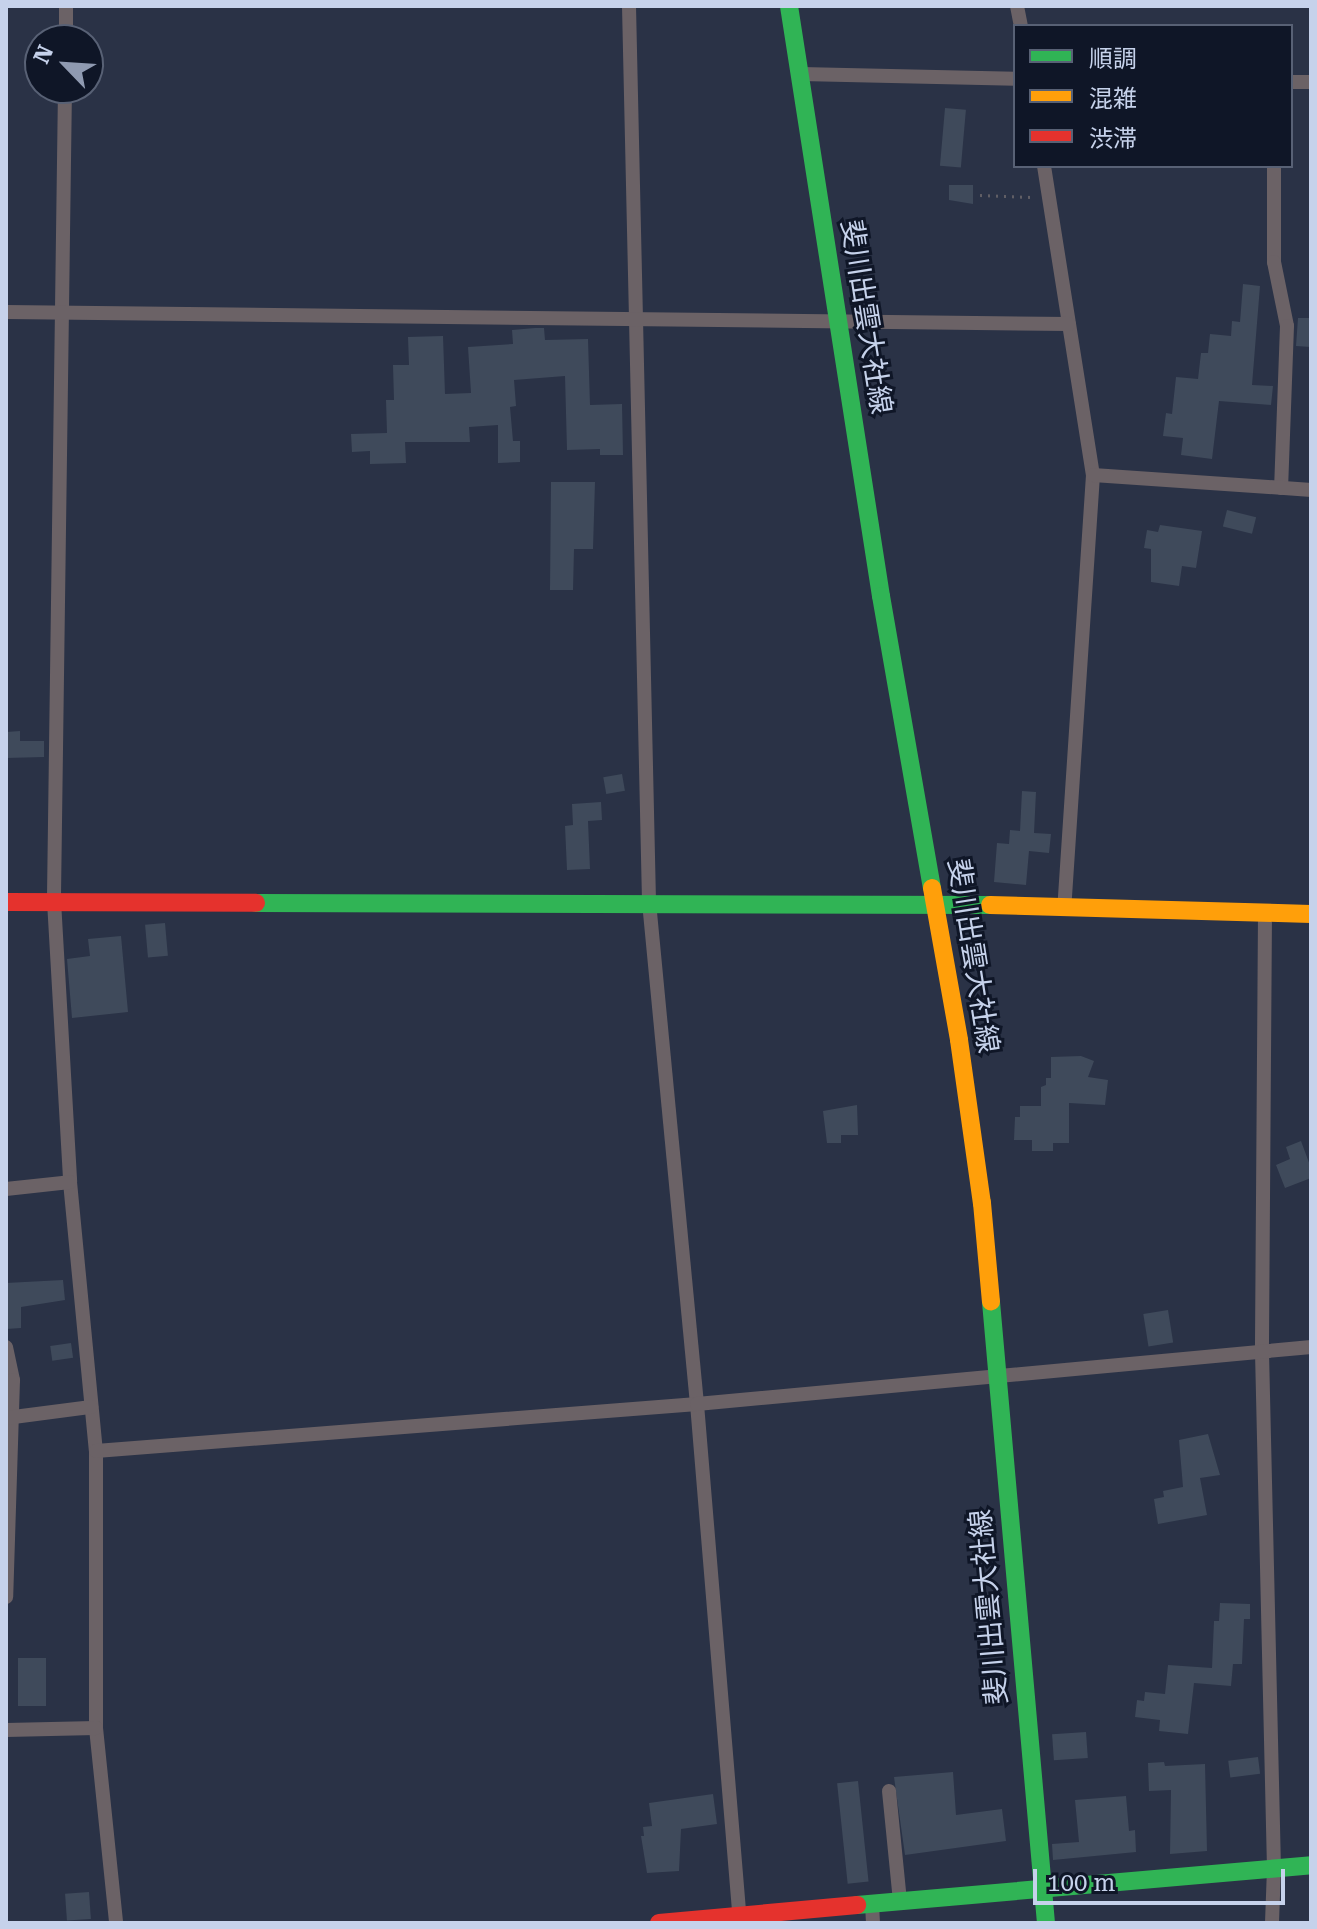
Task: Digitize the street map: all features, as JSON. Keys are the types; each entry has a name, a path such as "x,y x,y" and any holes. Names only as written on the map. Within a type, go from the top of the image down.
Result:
{"street":[{"path":"629,6 649,902 697,1404 739,1920"},
{"name":"斐川出雲大社線","path":"789,6 881,596 937,904 982,1203 1046,1923"},
{"path":"801,74 1013,79"},
{"path":"65,104 54,901 70,1182 96,1451 96,1728 116,1923"},
{"path":"1044,168 1093,475 1064,907"},
{"path":"1274,168 1274,262 1287,326 1281,488"},
{"path":"6,312 1069,324"},
{"path":"1093,475 1311,490"},
{"path":"6,902 937,904 1311,914"},
{"path":"1265,913 1262,1352 1274,1868 1272,1923"},
{"path":"6,1189 70,1182"},
{"path":"6,1347 13,1380 8,1418 6,1597"},
{"path":"96,1451 697,1404 1311,1347"},
{"path":"8,1418 91,1407"},
{"path":"6,1730 96,1728"},
{"path":"889,1791 900,1902"},
{"path":"659,1923 873,1914 900,1902 1311,1865"}],"path":[{"path":"980,195 1048,197"}],"building":[{"path":"945,108 966,110 961,168 940,166"},
{"path":"949,185 973,185 973,204 949,200"},
{"path":"1243,284 1260,286 1252,385 1273,386 1271,405 1219,401 1212,459 1181,455 1183,438 1163,436 1166,413 1172,414 1176,377 1198,379 1201,353 1208,353 1210,334 1231,336 1232,321 1240,322"},
{"path":"1298,318 1311,318 1311,347 1296,346"},
{"path":"544,328 545,340 588,339 590,405 622,404 623,455 600,455 600,449 567,450 565,376 514,380 516,406 510,407 513,441 520,441 520,462 498,463 498,425 469,427 470,442 405,442 406,463 370,464 370,451 352,452 351,434 387,433 386,400 394,400 393,365 409,365 408,337 443,336 445,394 471,393 468,347 513,344 512,330"},
{"path":"551,482 595,482 593,549 574,549 573,590 550,590"},
{"path":"1227,510 1256,517 1252,534 1223,526"},
{"path":"1160,525 1202,531 1196,568 1182,566 1179,586 1151,582 1151,549 1144,548 1147,530 1158,532"},
{"path":"20,731 20,741 44,741 44,757 6,758 6,732"},
{"path":"622,774 625,791 606,794 603,777"},
{"path":"1022,791 1036,792 1034,833 1051,834 1049,853 1029,851 1026,885 994,882 997,843 1009,844 1010,830 1020,831"},
{"path":"601,802 602,820 588,821 590,869 567,870 565,826 573,825 572,804"},
{"path":"165,923 168,956 148,958 145,925"},
{"path":"121,936 128,1012 72,1018 67,959 90,956 88,939"},
{"path":"1081,1056 1094,1061 1088,1077 1108,1080 1105,1105 1069,1103 1069,1143 1053,1143 1053,1151 1032,1151 1032,1140 1014,1140 1015,1117 1020,1117 1020,1106 1041,1106 1041,1087 1046,1085 1046,1078 1051,1078 1051,1057"},
{"path":"857,1105 858,1135 841,1135 841,1143 827,1143 823,1111"},
{"path":"1301,1141 1311,1168 1311,1178 1285,1188 1276,1165 1290,1159 1286,1147"},
{"path":"63,1280 65,1300 21,1307 21,1328 6,1329 6,1283"},
{"path":"1168,1310 1173,1343 1148,1347 1143,1314"},
{"path":"71,1343 73,1358 52,1361 50,1346"},
{"path":"1208,1434 1220,1475 1200,1478 1207,1515 1158,1524 1154,1499 1164,1497 1163,1491 1183,1487 1179,1440"},
{"path":"1220,1603 1250,1604 1250,1619 1244,1619 1242,1664 1233,1664 1231,1686 1194,1683 1188,1734 1159,1731 1160,1720 1135,1717 1137,1700 1144,1701 1145,1692 1165,1694 1168,1665 1212,1668 1214,1621 1219,1621"},
{"path":"18,1658 46,1658 46,1706 18,1706"},
{"path":"1086,1732 1088,1758 1054,1760 1052,1734"},
{"path":"1258,1757 1260,1774 1230,1778 1228,1761"},
{"path":"1164,1762 1165,1766 1205,1764 1207,1851 1170,1854 1171,1790 1149,1791 1148,1763"},
{"path":"953,1772 956,1815 1002,1809 1006,1841 905,1855 894,1777"},
{"path":"858,1781 869,1881 848,1884 837,1783"},
{"path":"713,1794 717,1824 681,1829 679,1871 647,1873 641,1836 644,1836 643,1827 652,1826 649,1803"},
{"path":"1126,1796 1129,1831 1135,1830 1136,1852 1053,1860 1052,1844 1079,1842 1075,1800"},
{"path":"89,1892 91,1919 67,1921 65,1894"}],"traffic: fast":[{"path":"789,6 881,596 932,888"},
{"path":"256,903 990,905"},
{"path":"991,1302 1046,1923"},
{"path":"857,1905 1311,1865"}],"traffic: slow":[{"path":"932,888 959,1040 982,1203 991,1302"},
{"path":"990,905 1311,914"}],"traffic: jam":[{"path":"6,902 256,903"},
{"path":"659,1923 857,1905"}]}
